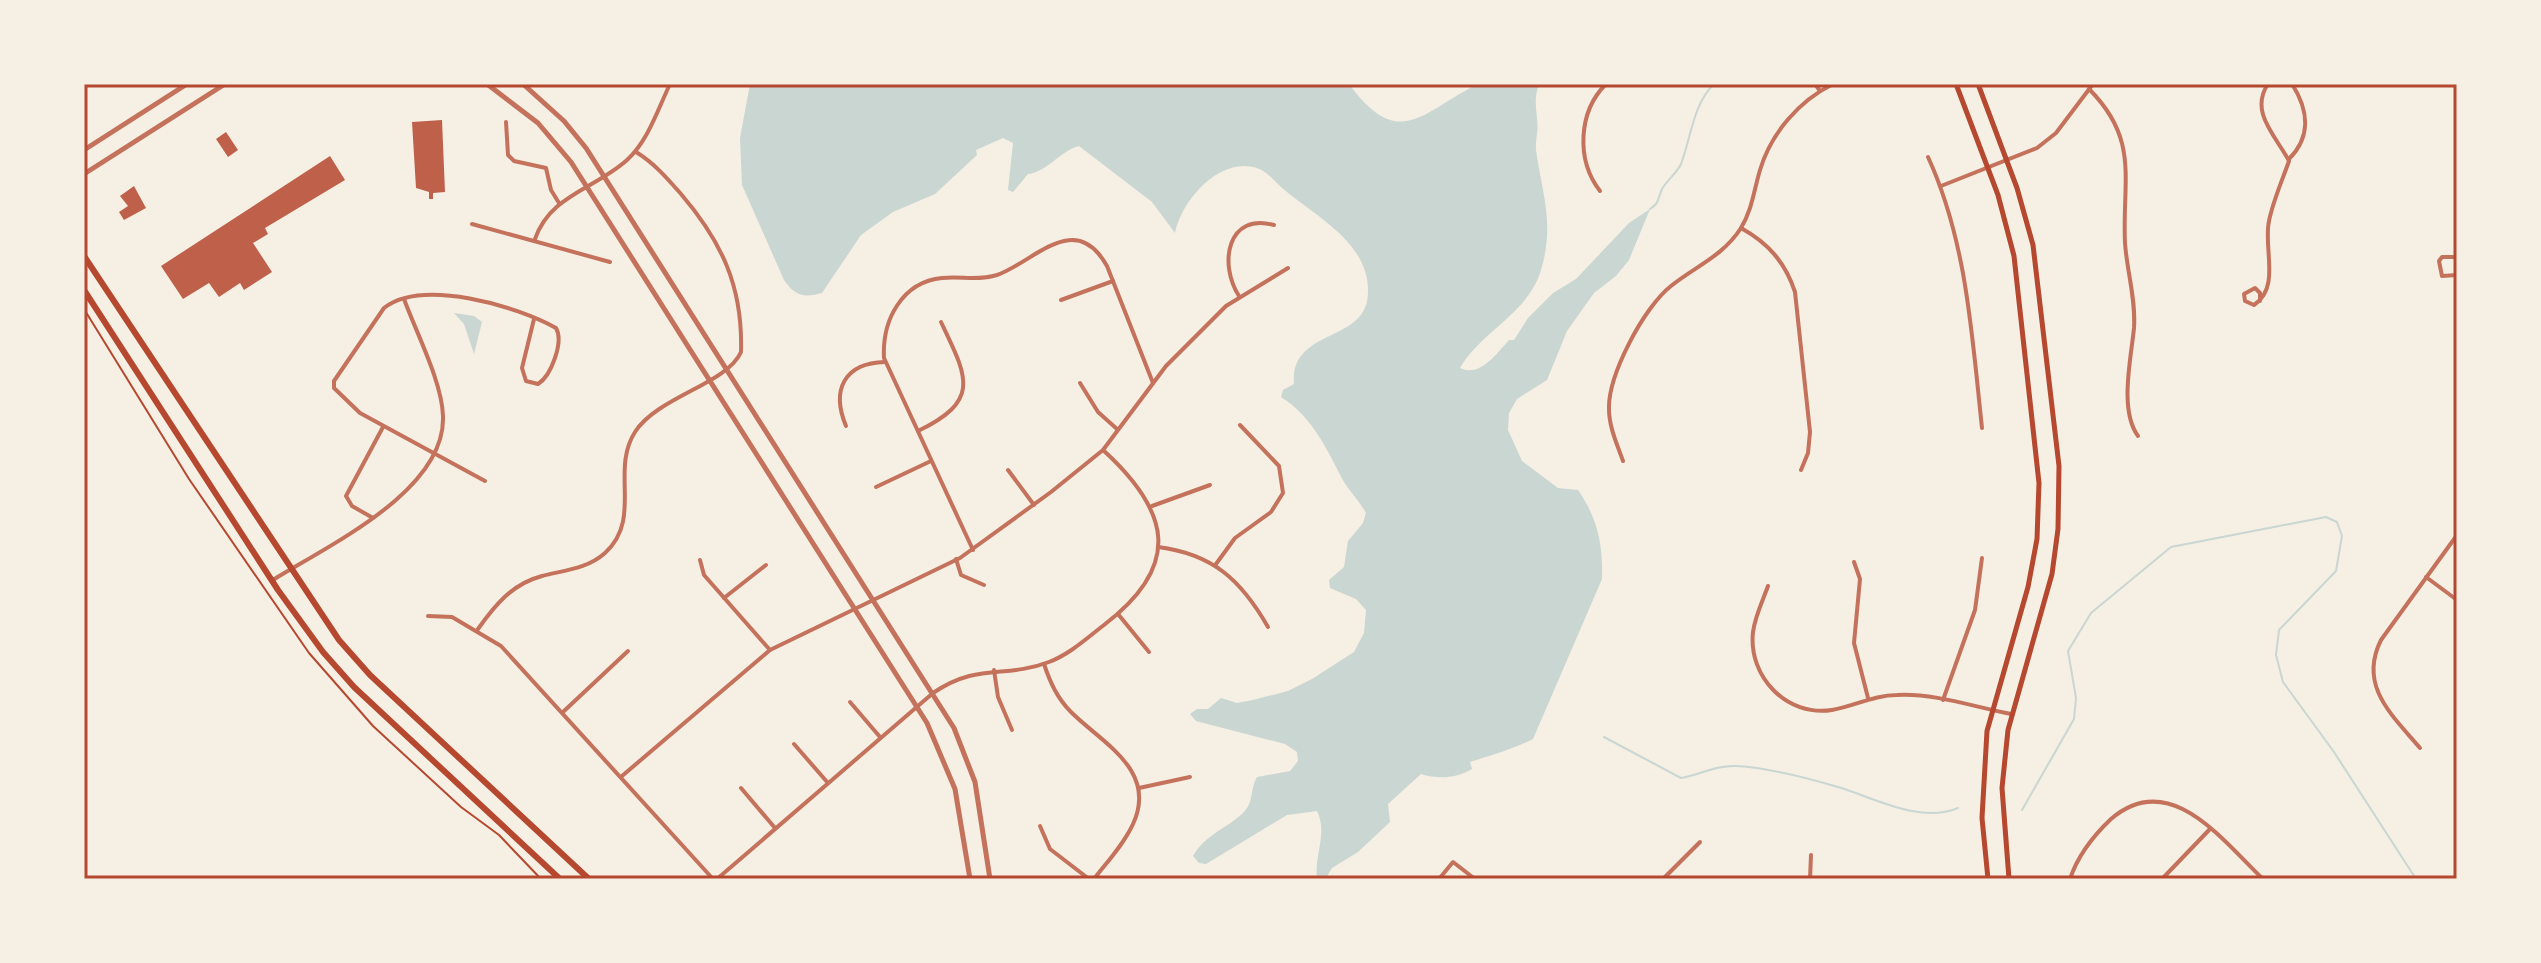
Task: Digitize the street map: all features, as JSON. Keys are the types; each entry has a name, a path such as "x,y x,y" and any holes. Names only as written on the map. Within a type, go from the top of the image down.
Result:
{"highway":[{"path":"84,256 339,640 370,675 589,879"},
{"path":"84,290 272,581 323,652 354,687 560,879"},
{"path":"481,805 495,792"}],"main road":[{"path":"1956,84 2008,228 2018,279 2039,483 2037,539 2028,587 1991,710 1982,788 1988,879"},
{"path":"1978,84 2027,221 2038,272 2057,441 2059,504 2056,549 2044,608 2011,714 2002,788 2009,879"}],"street":[{"path":"84,150 187,84"},
{"path":"84,174 225,84"},
{"path":"487,84 546,131 587,186 916,705 951,774 970,879"},
{"path":"523,84 564,121 604,176 954,728 972,772 990,879"},
{"path":"535,239 545,217 559,203 636,152 670,84"},
{"path":"1600,191 1590,179 1584,124 1593,99 1606,84"},
{"path":"1815,84 1820,91"},
{"path":"1623,461 1609,417 1615,375 1656,300 1674,283 1719,254 1741,228 1770,146 1797,110 1833,84"},
{"path":"2268,84 2261,95 2261,113 2289,159"},
{"path":"2260,301 2269,276 2269,219 2289,159 2299,146 2307,119 2305,104 2292,84"},
{"path":"1941,186 2007,161 2047,141 2091,86 2113,117 2126,156 2125,243 2134,312 2129,414 2138,436"},
{"path":"506,122 508,155 514,161 546,168 551,190 559,203"},
{"path":"478,629 496,604 513,589 532,579 581,568 612,545 626,517 624,463 633,435 654,412 726,368 740,356 739,306 726,258 714,234 660,170 636,152"},
{"path":"1928,157 1941,186 1962,264 1982,428"},
{"path":"472,224 610,262"},
{"path":"1239,296 1226,267 1231,243 1240,232 1255,224 1274,225"},
{"path":"1741,228 1773,251 1795,292 1810,432 1808,453 1801,470"},
{"path":"973,550 885,362 884,337 890,316 902,298 924,283 996,275 1020,264 1044,246 1069,240 1099,254 1113,281 1153,383"},
{"path":"2457,257 2442,257 2439,261 2442,276 2457,275"},
{"path":"622,776 770,650 973,550 1034,505 1103,450 1179,352 1239,296 1288,268"},
{"path":"1061,300 1113,281"},
{"path":"2258,290 2260,301 2248,304 2246,291 2258,290"},
{"path":"485,481 383,427 349,405 333,384 384,308 404,299 446,295 534,319 556,328 560,340 546,377 533,384 524,377 522,368 534,319"},
{"path":"272,581 373,518 410,487 434,454 441,436 442,405 404,299"},
{"path":"917,431 948,415 964,393 963,369 941,322"},
{"path":"846,426 838,398 845,380 860,366 885,362"},
{"path":"1080,383 1098,412 1117,429"},
{"path":"1216,564 1235,538 1271,512 1283,493 1284,478 1279,466 1240,425"},
{"path":"373,518 352,506 346,496 383,427"},
{"path":"428,616 452,617 478,629 508,653 715,879 933,693 965,675 1044,664 1067,653 1118,614 1143,588 1158,547 1151,506 1138,482 1103,450"},
{"path":"876,487 931,461"},
{"path":"1008,470 1034,505"},
{"path":"1151,506 1210,485"},
{"path":"2420,748 2380,701 2374,685 2373,666 2381,640 2457,535"},
{"path":"1158,547 1189,553 1216,564 1243,588 1268,627"},
{"path":"1943,700 1975,610 1982,558"},
{"path":"956,559 961,575 984,585"},
{"path":"700,560 704,575 770,650"},
{"path":"1854,562 1860,579 1854,643 1868,698"},
{"path":"724,598 766,565"},
{"path":"2426,577 2457,600"},
{"path":"1768,586 1753,641 1758,668 1769,686 1784,700 1811,710 1832,710 1868,698 1909,694 2011,714"},
{"path":"1118,614 1149,652"},
{"path":"563,712 628,651"},
{"path":"1040,826 1050,849 1091,879 1132,826 1139,805 1139,788 1125,759 1060,698 1044,664"},
{"path":"994,670 998,697 1012,730"},
{"path":"850,702 880,737"},
{"path":"794,744 828,783"},
{"path":"1139,788 1190,777"},
{"path":"741,788 775,828"},
{"path":"2070,879 2091,841 2114,816 2130,806 2151,801 2178,805 2210,829 2263,879"},
{"path":"2162,879 2210,829"},
{"path":"1663,879 1700,842"},
{"path":"1810,879 1811,855"},
{"path":"1439,879 1453,862 1475,879"}],"path":[{"path":"468,812 503,839 541,879"}],"shaded area":[{"path":"1482,83 1539,84 1536,150 1547,223 1541,270 1526,299 1480,343 1460,368 1474,370 1488,363 1509,340 1514,340 1528,318 1553,293 1576,279 1629,223 1650,209 1629,260 1616,276 1594,293 1567,331 1547,380 1517,399 1509,413 1508,430 1522,461 1558,488 1578,490 1595,522 1601,555 1602,579 1533,739 1470,762 1472,769 1459,775 1440,777 1421,774 1388,804 1390,822 1358,852 1332,868 1326,878 1317,878 1321,828 1317,811 1287,815 1206,864 1199,863 1193,856 1198,848 1246,809 1257,777 1290,771 1298,761 1297,752 1285,744 1196,721 1190,714 1197,709 1208,709 1221,698 1237,703 1288,691 1354,652 1364,633 1366,610 1356,599 1330,588 1329,580 1344,567 1348,541 1363,523 1366,513 1344,482 1311,424 1281,397 1283,390 1294,384 1296,366 1304,353 1355,321 1364,309 1368,293 1361,261 1340,234 1267,174 1253,167 1240,166 1226,170 1203,185 1185,208 1175,233 1152,202 1079,146 1028,174 1013,192 1008,190 1013,143 1003,138 976,150 977,155 935,194 893,212 861,235 822,293 800,294 784,280 742,185 740,138 750,84 1349,84 1382,117 1397,121 1411,120 1425,114"},
{"path":"454,313 474,316 482,322 474,354 464,324"}],"building":[{"path":"442,120 445,192 433,193 433,199 429,199 429,192 416,188 412,122"},
{"path":"226,132 238,150 228,157 216,139"},
{"path":"330,156 345,180 265,228 268,234 253,243 272,272 244,290 240,283 219,297 209,283 183,299 161,266"},
{"path":"134,186 146,208 124,220 119,212 128,206 120,196"}],"waterway":[{"path":"1650,209 1681,164 1701,101 1714,84"},
{"path":"2022,810 2074,719 2076,698 2068,651 2091,613 2171,547 2326,517 2337,522 2342,536 2336,571 2279,630 2276,655 2283,682 2334,752 2416,879"},
{"path":"1604,737 1681,778 1721,767 1747,767 1813,780 1913,811 1928,813 1958,808"}]}
